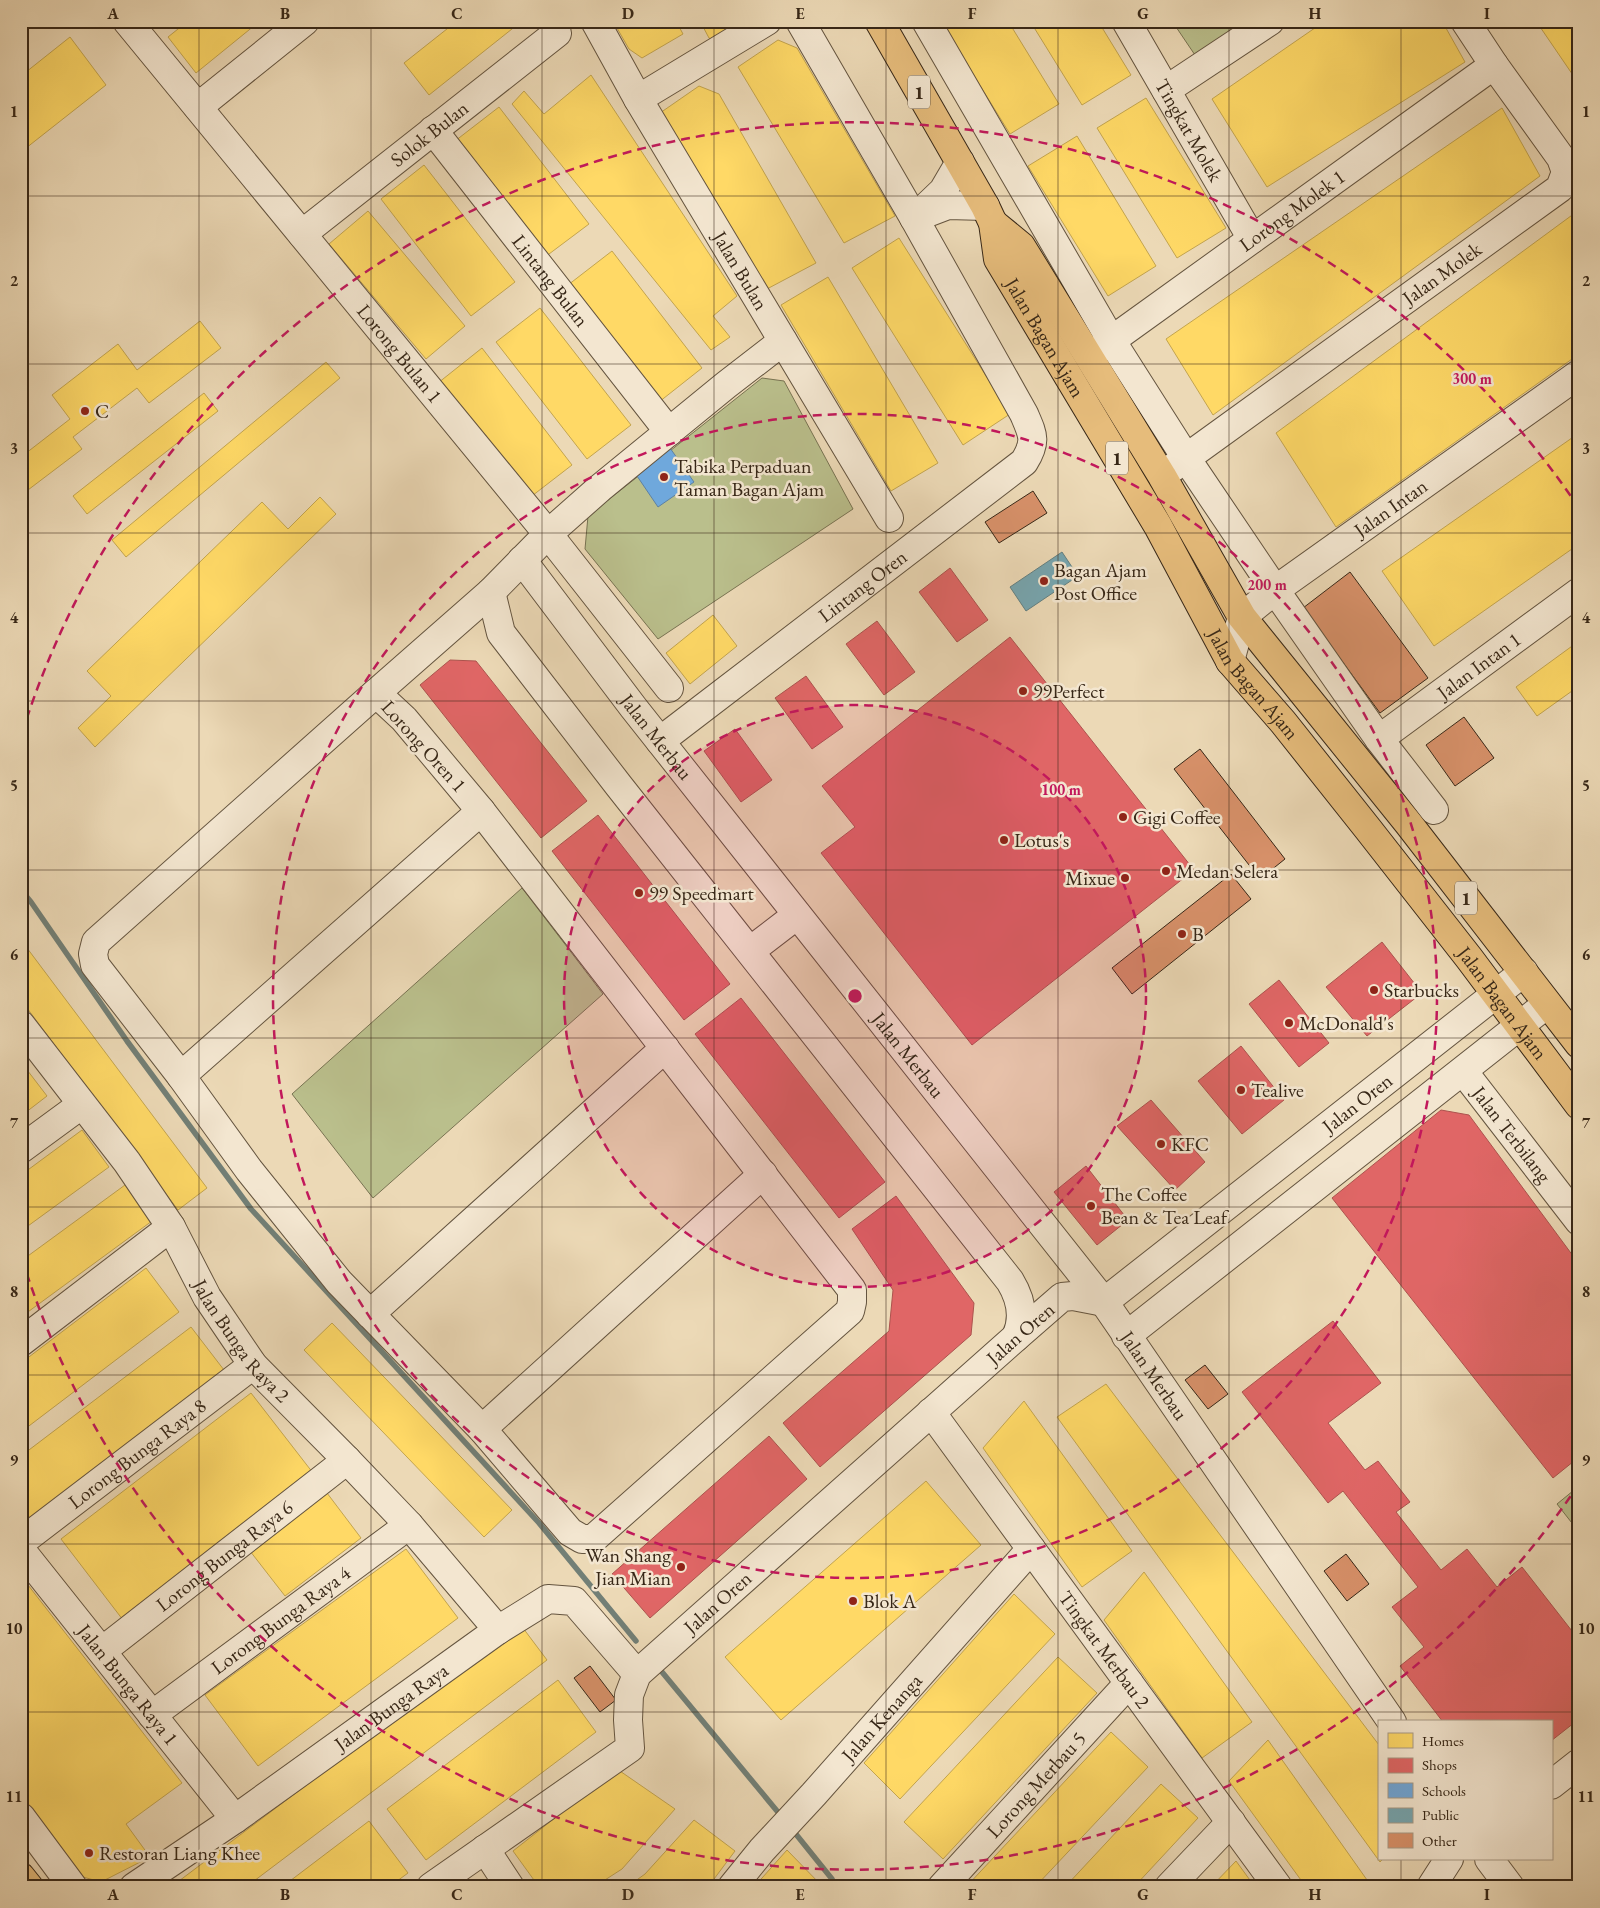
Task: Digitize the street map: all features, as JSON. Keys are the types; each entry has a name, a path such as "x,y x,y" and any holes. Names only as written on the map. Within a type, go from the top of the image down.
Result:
{"main road":[{"name":"Jalan Bagan Ajam","path":"879,21 989,214 1021,246 1162,476 1242,617 1408,823 1579,1044"},
{"name":"Jalan Bagan Ajam","path":"989,214 998,259 1158,526 1230,661 1283,722 1469,958 1579,1105"},
{"path":"21,1877 29,1887"}],"street":[{"name":"Lorong Bulan 1","path":"128,21 548,534 669,688"},
{"path":"198,107 305,21"},
{"name":"Jalan Bulan","path":"595,21 638,99 889,518"},
{"path":"638,99 768,21"},
{"name":"Lintang Oren","path":"660,741 1024,462 1031,450 1033,436 1024,414 800,21"},
{"path":"926,21 1112,340 1186,458 1379,739 1434,810"},
{"path":"1166,90 1270,21"},
{"name":"Jalan Molek","path":"1162,476 1560,188 1566,172 1561,158 1494,65 1466,21"},
{"name":"Tingkat Molek","path":"1128,22 1252,239"},
{"name":"Solok Bulan","path":"302,234 557,33"},
{"name":"Lorong Molek 1","path":"1089,356 1494,65"},
{"name":"Lintang Bulan","path":"433,130 669,432"},
{"path":"914,218 943,191 960,162"},
{"path":"914,218 948,205 989,214"},
{"path":"376,693 491,592 548,534 600,488 783,341"},
{"name":"Jalan Intan","path":"1242,617 1275,590 1579,374"},
{"name":"Jalan Merbau","path":"522,560 632,708 1104,1302 1391,1720"},
{"path":"491,592 501,633 1010,1281 1017,1295 1022,1315 1021,1326 1016,1337"},
{"name":"Jalan Intan 1","path":"1379,739 1579,592"},
{"path":"1230,661 1242,617"},
{"name":"Lorong Oren 1","path":"181,1076 95,965 93,954 96,942 376,693 404,719 481,811 852,1290 850,1312 593,1539 582,1539 570,1532 482,1429"},
{"path":"481,811 181,1076 249,1170 339,1282 482,1429 763,1174"},
{"path":"750,951 797,915"},
{"name":"Jalan Oren","path":"637,1674 1062,1297 1073,1296 1104,1302 1524,972"},
{"name":"Jalan Oren","path":"1126,1336 1547,1004"},
{"name":"Jalan Bunga Raya 2","path":"21,1025 81,1105 127,1162 171,1227 207,1297 253,1365 348,1460 409,1525 498,1630"},
{"path":"370,1314 665,1048"},
{"name":"Jalan Terbilang","path":"1463,1071 1579,1221"},
{"path":"21,1149 81,1105"},
{"path":"1221,1210 1245,1242"},
{"path":"21,1342 171,1227"},
{"name":"Lorong Bunga Raya 8","path":"21,1542 253,1365"},
{"name":"Tingkat Merbau 2","path":"931,1412 1278,1887"},
{"name":"Lorong Bunga Raya 6","path":"102,1651 348,1460"},
{"name":"Lorong Bunga Raya 4","path":"152,1715 409,1525"},
{"name":"Jalan Kenanga","path":"732,1887 762,1850 814,1794 1031,1548"},
{"name":"Jalan Bunga Raya 1","path":"21,1550 235,1819"},
{"name":"Jalan Bunga Raya","path":"134,1887 235,1819 498,1630 548,1599 574,1602 637,1674"},
{"path":"431,1887 630,1748 629,1694 637,1674"},
{"name":"Lorong Merbau 5","path":"942,1887 1129,1683"},
{"path":"1552,1784 1579,1763"},
{"path":"21,1817 73,1887"},
{"path":"1169,1887 1230,1822"},
{"path":"485,1849 510,1887"},
{"path":"1431,1887 1448,1860"},
{"path":"1490,1860 1510,1887"}],"green space":[{"path":"1172,21 1250,21 1197,58"},
{"path":"762,378 784,381 853,509 658,639 585,549 588,516"},
{"path":"522,888 603,994 373,1198 292,1094"},
{"path":"1579,1486 1579,1532 1557,1504"}],"building: Homes":[{"path":"188,21 260,21 196,73 168,37"},
{"path":"457,21 522,21 429,95 404,63"},
{"path":"613,21 676,21 683,34 642,58 629,49"},
{"path":"700,21 751,21 719,43 709,38"},
{"path":"940,21 1008,21 1059,104 1010,134"},
{"path":"1030,21 1098,21 1131,75 1082,105"},
{"path":"1325,21 1442,21 1465,62 1267,187 1212,99"},
{"path":"1536,21 1579,21 1579,84"},
{"path":"70,37 106,85 21,152 21,76"},
{"path":"778,40 797,48 895,216 844,243 738,67"},
{"path":"591,75 737,296 713,316 730,337 711,350 512,104 524,91 544,114"},
{"path":"699,86 719,94 816,263 765,290 660,113"},
{"path":"1146,98 1226,228 1177,258 1097,128"},
{"path":"499,107 589,224 545,257 455,141"},
{"path":"1502,108 1540,176 1213,415 1166,339"},
{"path":"1077,136 1156,266 1108,296 1028,166"},
{"path":"424,165 515,282 471,316 381,199"},
{"path":"1579,210 1579,354 1336,527 1276,433"},
{"path":"368,211 465,326 426,359 329,244"},
{"path":"899,238 1010,414 963,445 852,268"},
{"path":"612,251 702,368 659,402 568,285"},
{"path":"828,277 938,463 891,491 781,305"},
{"path":"540,308 631,425 587,459 496,342"},
{"name":"C","path":"200,321 221,348 149,403 137,388 73,437 82,449 24,493 21,489 21,457 70,419 52,395 118,344 137,370"},
{"path":"482,348 572,465 528,499 438,383"},
{"path":"326,362 340,378 126,557 112,540"},
{"path":"204,393 218,411 87,514 73,496"},
{"path":"1579,433 1579,544 1434,646 1382,571"},
{"path":"320,497 336,514 95,747 78,728 111,696 87,671 262,502 288,529"},
{"path":"713,615 737,646 690,684 666,653"},
{"path":"1579,641 1579,686 1537,716 1516,687"},
{"path":"21,940 207,1188 178,1210 21,1000"},
{"path":"21,1062 47,1096 21,1116"},
{"path":"82,1130 109,1167 21,1231 21,1175"},
{"path":"1437,1142 1458,1168 1415,1200 1572,1404 1579,1399 1579,1444 1551,1465 1353,1208"},
{"path":"125,1185 152,1221 21,1317 21,1261"},
{"path":"146,1268 179,1312 21,1432 21,1363"},
{"path":"332,1323 512,1510 484,1537 304,1350"},
{"path":"191,1327 224,1370 30,1518 21,1507 21,1456"},
{"path":"1106,1384 1378,1744 1378,1859 1057,1417"},
{"path":"251,1393 313,1473 123,1620 61,1539"},
{"path":"1024,1401 1132,1551 1082,1587 983,1448"},
{"name":"Blok A","path":"926,1481 981,1545 781,1720 725,1657"},
{"path":"327,1493 361,1538 285,1596 250,1551"},
{"path":"406,1549 458,1618 258,1766 205,1695"},
{"path":"1144,1572 1252,1722 1202,1758 1104,1620"},
{"path":"21,1576 182,1783 126,1824 150,1857 101,1882 83,1877 21,1795"},
{"path":"1014,1594 1055,1634 900,1799 864,1763"},
{"path":"520,1624 547,1660 246,1887 171,1887"},
{"path":"1058,1657 1097,1693 943,1859 904,1822"},
{"path":"558,1680 596,1732 426,1860 387,1809"},
{"path":"1111,1732 1148,1767 1035,1887 966,1887"},
{"path":"1268,1740 1372,1887 1306,1887 1229,1781"},
{"path":"617,1769 675,1809 622,1869 594,1887 539,1887 513,1851"},
{"path":"1161,1784 1198,1818 1134,1887 1065,1887"},
{"path":"694,1820 735,1851 708,1887 627,1887 645,1874"},
{"path":"369,1821 408,1873 389,1887 282,1887"},
{"path":"787,1850 823,1887 754,1887"},
{"path":"1236,1861 1255,1887 1211,1887"}],"building: Shops":[{"path":"950,568 988,620 957,642 919,592"},
{"path":"877,621 915,672 884,695 846,644"},
{"name":"Lotus's","path":"1010,637 1194,870 972,1045 821,853 855,827 822,786"},
{"path":"450,660 476,661 587,801 541,838 420,685"},
{"path":"806,676 843,727 812,749 775,698"},
{"path":"735,729 772,780 741,802 704,751"},
{"path":"598,815 730,984 684,1020 552,851"},
{"name":"Starbucks","path":"1382,942 1422,993 1367,1036 1326,987"},
{"name":"McDonald's","path":"1279,980 1329,1043 1299,1067 1249,1004"},
{"path":"741,998 885,1182 839,1218 695,1034"},
{"name":"Tealive","path":"1241,1046 1284,1100 1242,1134 1198,1081"},
{"name":"KFC","path":"1151,1100 1205,1162 1175,1190 1117,1126"},
{"path":"1441,1110 1469,1115 1579,1264 1579,1457 1553,1478 1332,1198"},
{"name":"The Coffee Bean & Tea Leaf","path":"1086,1166 1128,1220 1097,1245 1054,1192"},
{"path":"896,1196 974,1303 971,1335 820,1467 783,1423 889,1331 893,1290 852,1229"},
{"path":"1333,1321 1381,1383 1328,1423 1365,1470 1378,1461 1410,1502 1396,1512 1441,1570 1467,1549 1497,1587 1522,1567 1579,1640 1579,1719 1552,1740 1552,1720 1441,1720 1400,1666 1424,1647 1392,1607 1418,1587 1343,1491 1328,1503 1242,1392"},
{"path":"769,1436 807,1479 650,1618 612,1574"}],"building: Schools":[{"name":"Tabika Perpaduan Taman Bagan Ajam","path":"670,448 694,482 658,507 635,473"}],"building: Public":[{"name":"Bagan Ajam Post Office","path":"1062,552 1078,576 1026,611 1010,587"}],"building: Other":[{"path":"1033,491 1047,513 999,543 985,522"},
{"path":"1350,572 1428,678 1380,713 1303,608"},
{"path":"1464,717 1494,758 1455,786 1426,745"},
{"path":"1200,749 1285,859 1260,879 1174,769"},
{"name":"B","path":"1231,874 1251,899 1132,994 1112,968"},
{"path":"1205,1365 1228,1394 1208,1409 1185,1380"},
{"path":"1346,1554 1369,1584 1347,1601 1324,1571"},
{"path":"590,1666 616,1700 600,1712 574,1678"}],"waterway":[{"path":"21,890 127,1041 251,1209 539,1523 636,1641"},
{"path":"662,1672 782,1817"},
{"path":"791,1828 832,1879"}],"place":[{"name":"C","path":"85,411"},
{"name":"Tabika Perpaduan Taman Bagan Ajam","path":"664,477"},
{"name":"Bagan Ajam Post Office","path":"1044,581"},
{"name":"99Perfect","path":"1023,691"},
{"name":"Gigi Coffee","path":"1123,817"},
{"name":"Lotus's","path":"1004,840"},
{"name":"Medan Selera","path":"1166,871"},
{"name":"Mixue","path":"1125,878"},
{"name":"99 Speedmart","path":"639,893"},
{"name":"B","path":"1182,934"},
{"name":"Starbucks","path":"1374,990"},
{"name":"McDonald's","path":"1289,1023"},
{"name":"Tealive","path":"1241,1090"},
{"name":"KFC","path":"1161,1144"},
{"name":"The Coffee Bean & Tea Leaf","path":"1091,1206"},
{"name":"Wan Shang Jian Mian","path":"681,1567"},
{"name":"Blok A","path":"853,1601"},
{"name":"Restoran Liang Khee","path":"89,1853"}]}
